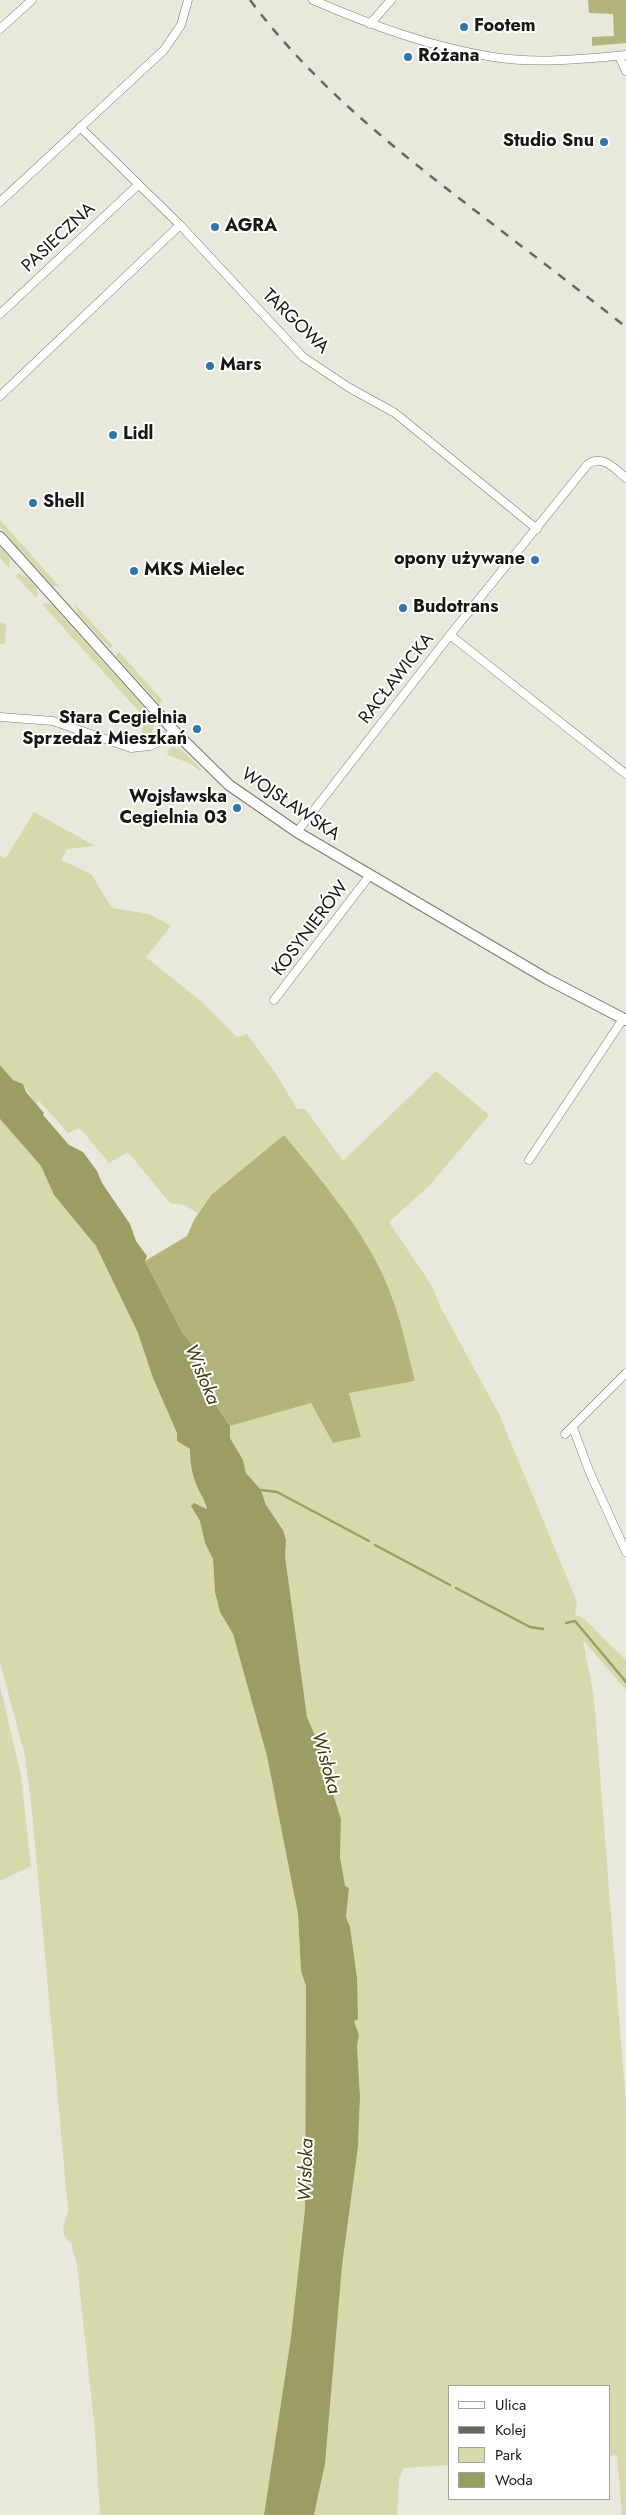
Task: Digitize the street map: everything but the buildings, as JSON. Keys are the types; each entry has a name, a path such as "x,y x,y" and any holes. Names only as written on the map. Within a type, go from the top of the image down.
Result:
{"street":[{"path":"0,29 32,0"},
{"path":"0,202 164,50 181,25 188,0"},
{"path":"313,0 370,24 414,39 495,58 550,60 622,56 626,70"},
{"path":"370,24 391,0"},
{"name":"TARGOWA","path":"80,127 180,226 303,356 348,386 395,413 537,529"},
{"name":"PASIECZNA","path":"0,314 138,185"},
{"path":"0,396 180,226"},
{"name":"RACŁAWICKA","path":"297,832 450,635 592,462 607,462 626,478"},
{"name":"WOJSŁAWSKA","path":"0,537 174,731 229,785 297,832 547,979 625,1020"},
{"path":"450,635 626,774"},
{"path":"0,717 53,721 130,748 150,746 161,741 174,731"},
{"name":"KOSYNIERÓW","path":"274,1000 370,875"},
{"path":"529,1160 625,1020"},
{"path":"565,1434 626,1373"},
{"path":"573,1428 590,1473 626,1552"}],"green space":[{"path":"0,520 59,586 53,586 0,527"},
{"path":"0,547 10,558 9,568 0,558"},
{"path":"19,574 32,581 38,594 36,598 16,576"},
{"path":"74,603 113,646 110,648 78,614"},
{"path":"42,604 52,605 149,713 146,716 143,716"},
{"path":"0,622 6,624 5,644 0,644"},
{"path":"119,652 163,701 159,704 116,656"},
{"path":"152,718 152,732 148,738 141,741 143,726"},
{"path":"172,747 181,749 201,769 200,771 191,764 168,755 167,752"},
{"path":"34,812 95,846 67,849 61,860 91,874 112,908 149,914 171,926 146,957 202,1002 237,1037 247,1034 276,1074 297,1109 305,1109 343,1161 436,1071 489,1115 429,1186 389,1222 432,1286 441,1308 499,1414 577,1602 575,1615 583,1618 626,1660 626,1690 583,1640 594,1698 626,2106 626,2515 622,2515 617,2455 611,2456 611,2385 448,2385 448,2465 404,2468 399,2479 397,2515 314,2515 325,2464 342,2266 358,2147 360,2097 357,2046 359,2035 354,2021 350,1927 346,1917 349,1888 345,1887 340,1857 341,1819 330,1784 322,1771 324,1756 307,1717 285,1556 286,1540 283,1529 266,1505 261,1490 246,1473 243,1460 230,1438 230,1426 311,1403 333,1443 361,1436 349,1393 415,1381 371,1254 338,1202 284,1135 211,1195 198,1213 184,1205 170,1203 128,1152 109,1163 80,1128 68,1133 39,1101 36,1104 23,1084 13,1080 0,1065 0,856 6,858"},
{"path":"0,1119 41,1166 54,1195 96,1246 138,1333 153,1378 177,1433 177,1441 190,1449 194,1473 207,1510 200,1505 196,1516 200,1521 205,1543 213,1559 215,1592 220,1612 233,1634 267,1756 298,1914 301,1971 306,1986 305,2209 291,2337 264,2515 100,2515 95,2431 77,2266 71,2243 65,2237 63,2229 68,2210 32,1811 25,1756 0,1662"},
{"path":"0,1686 21,1775 31,1866 0,1881"}],"shaded area":[{"path":"588,0 626,0 626,43 592,46 592,37 614,36 613,14 589,13"},
{"path":"284,1135 347,1214 374,1257 397,1312 415,1381 349,1393 361,1437 333,1443 311,1403 230,1426 211,1398 194,1347 182,1332 145,1261 187,1236 194,1220 211,1195"}],"water":[{"name":"Wisłoka","path":"0,1065 13,1080 23,1084 26,1092 44,1113 43,1115 69,1145 83,1152 130,1224 136,1241 147,1256 145,1261 182,1332 194,1347 211,1398 230,1426 230,1438 243,1460 246,1473 261,1490 266,1505 283,1530 286,1540 285,1556 307,1717 324,1756 322,1771 330,1784 341,1819 340,1857 345,1886 349,1888 346,1917 350,1927 357,1978 358,2019 354,2021 359,2035 357,2046 360,2097 358,2147 342,2266 325,2464 314,2515 264,2515 291,2337 305,2209 306,1986 301,1971 298,1914 267,1756 233,1634 220,1612 215,1592 213,1559 205,1543 200,1521 191,1506 194,1503 207,1509 194,1477 190,1449 177,1441 177,1433 153,1378 138,1333 96,1246 54,1195 41,1166 0,1119"}],"waterway":[{"path":"261,1490 277,1492 369,1541"},
{"path":"375,1545 450,1585"},
{"path":"456,1588 530,1627 543,1629"},
{"path":"566,1623 575,1621 626,1682"}],"railway":[{"path":"250,0 299,59 354,112 442,185 626,327"}],"place":[{"name":"Footem","path":"464,27"},
{"name":"Różana","path":"408,57"},
{"name":"Studio Snu","path":"604,142"},
{"name":"AGRA","path":"215,227"},
{"name":"Mars","path":"210,366"},
{"name":"Lidl","path":"113,435"},
{"name":"Shell","path":"33,503"},
{"name":"opony używane","path":"535,560"},
{"name":"MKS Mielec","path":"134,571"},
{"name":"Budotrans","path":"403,608"},
{"name":"Stara Cegielnia Sprzedaż Mieszkań","path":"197,729"},
{"name":"Wojsławska Cegielnia 03","path":"237,808"}]}
